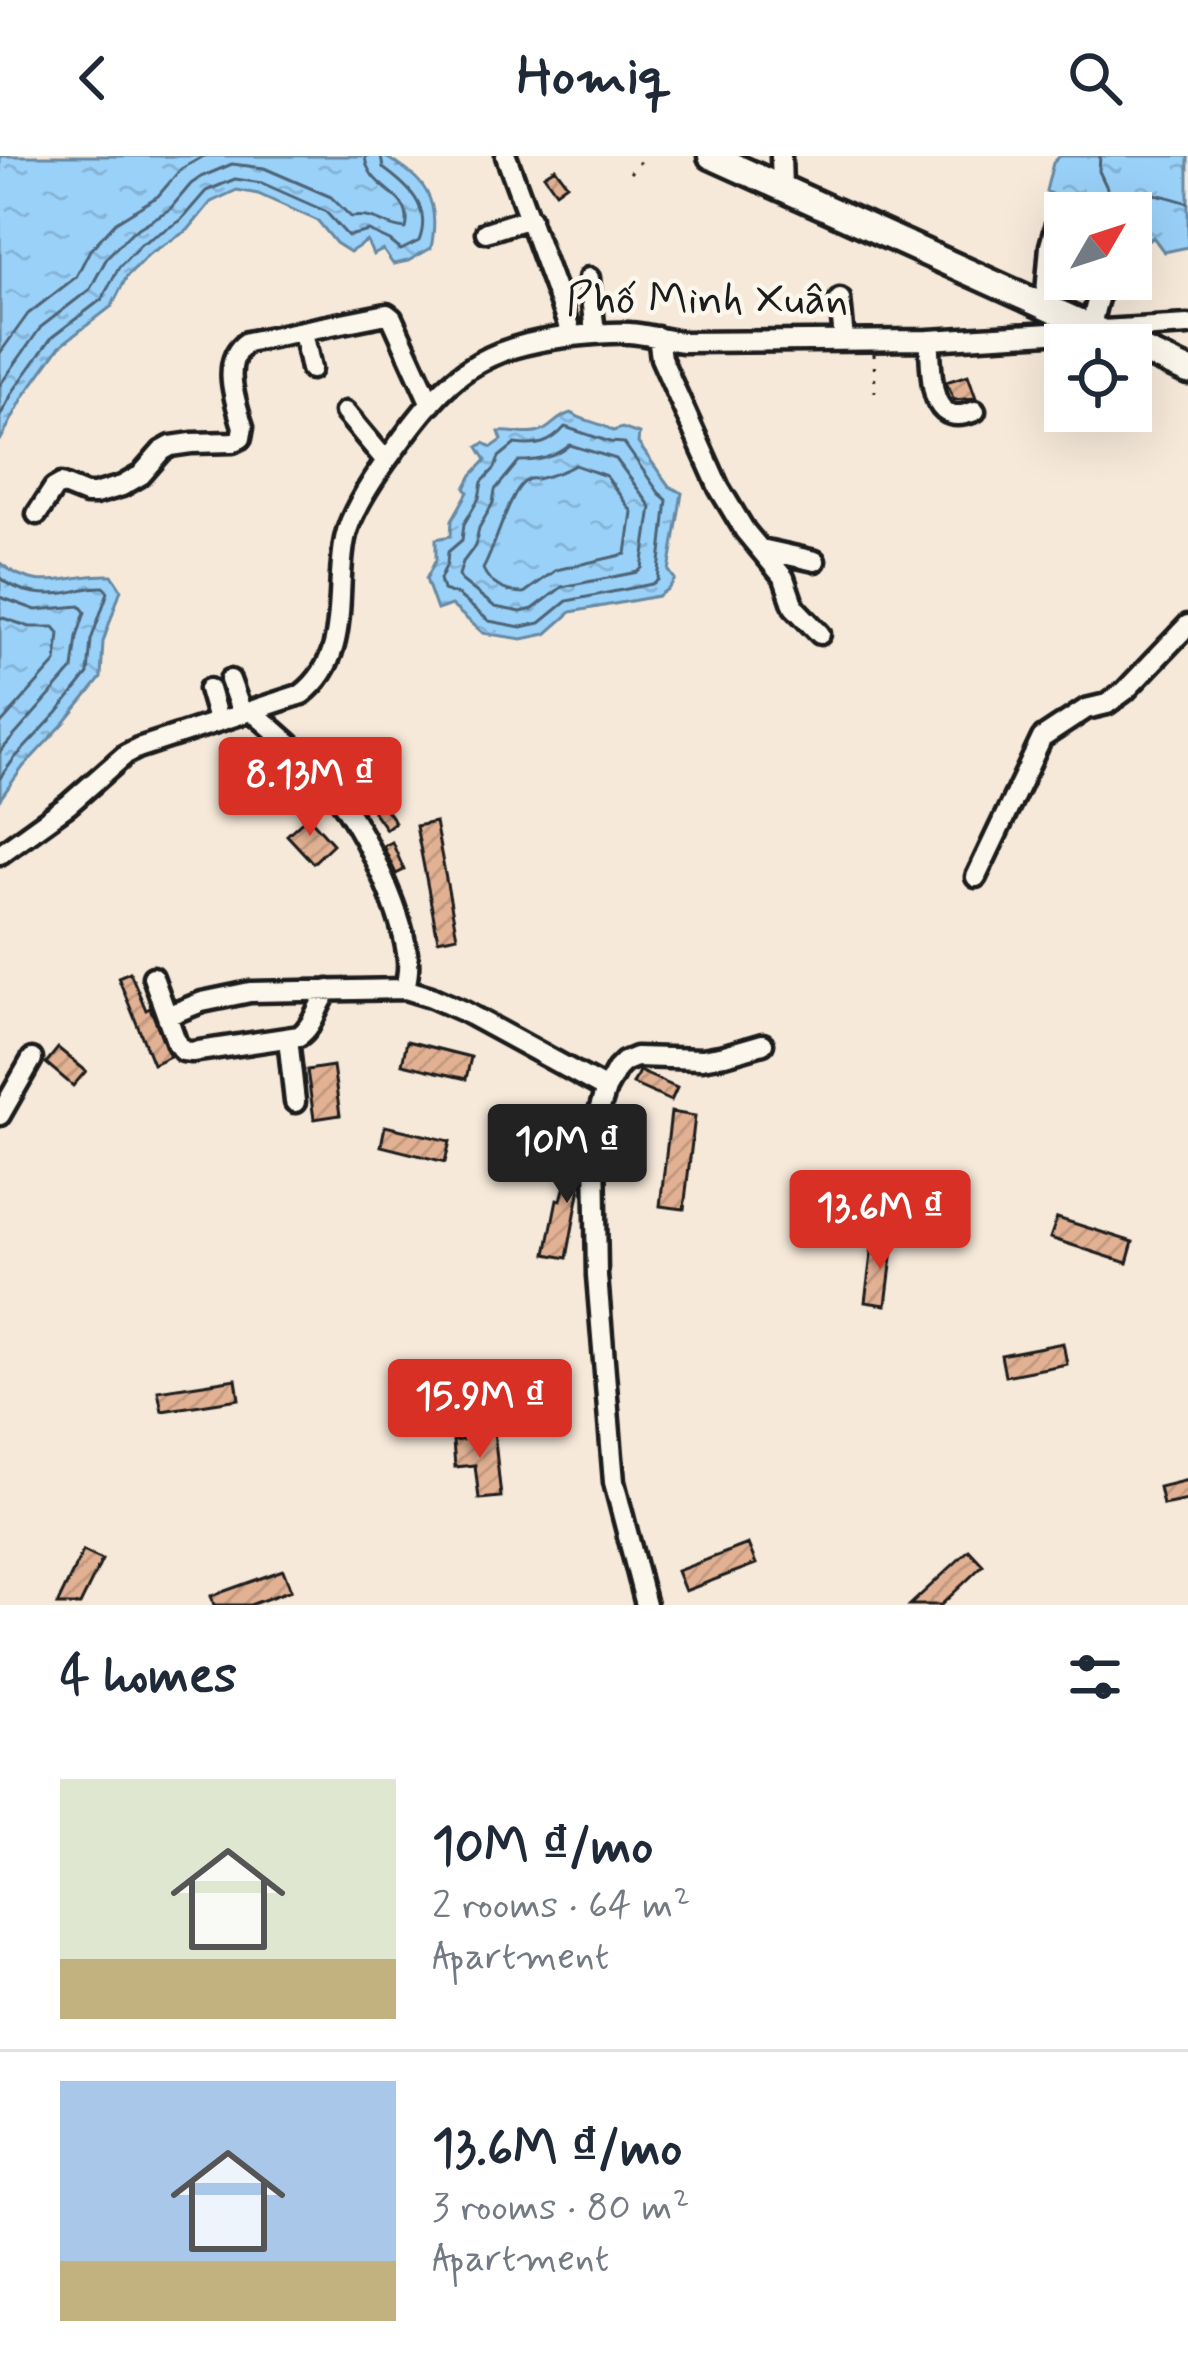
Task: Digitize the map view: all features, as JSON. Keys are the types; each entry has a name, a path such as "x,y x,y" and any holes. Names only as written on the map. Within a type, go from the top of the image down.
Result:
{"highway":[{"path":"710,156 1088,324"},
{"path":"1152,354 1188,371"}],"street":[{"path":"506,156 572,336"},
{"path":"782,156 782,188"},
{"path":"486,232 530,218"},
{"path":"590,278 595,333"},
{"path":"840,299 844,340"},
{"path":"1045,300 1045,305"},
{"path":"37,514 61,484 95,494 141,475 171,446 241,438 231,362 235,350 248,341 387,314 431,404"},
{"name":"Phố Minh Xuân","path":"1152,326 1188,325"},
{"path":"303,332 311,369"},
{"name":"Phố Minh Xuân","path":"0,854 138,748 302,694 324,672 337,639 344,541 355,514 386,461 431,404 463,371 486,356 542,338 595,333 683,341 929,340 1044,332"},
{"path":"658,337 661,358 719,488 745,531 784,578 794,607 820,634"},
{"path":"929,340 940,407 955,417 975,411"},
{"path":"345,412 386,461"},
{"path":"760,549 815,561"},
{"path":"976,877 1042,738 1125,691 1188,625"},
{"path":"230,680 247,712 322,778 344,804 397,916 408,959 405,989"},
{"path":"209,689 218,720"},
{"path":"138,748 147,767"},
{"path":"153,977 178,1044 192,1052 299,1036 307,1031 329,990"},
{"path":"167,1016 202,1002 250,992 405,989 463,1011 606,1089"},
{"path":"288,1038 295,1102"},
{"path":"646,1605 614,1482 597,1276 599,1111 616,1069 624,1062 701,1059 763,1043"},
{"path":"0,1115 32,1059"}],"path":[{"path":"630,173 645,156"},
{"path":"874,340 875,392"}],"water":[{"path":"0,156 383,156 410,172 426,192 434,216 431,248 393,264 383,250 373,255 367,241 350,252 318,221 258,194 237,190 211,202 188,230 149,254 127,276 112,306 60,346 24,396 0,441"},
{"path":"1060,156 1188,156 1188,247 1164,252 1152,238 1152,192 1048,192 1053,163"},
{"path":"571,413 613,431 622,428 639,434 638,443 669,486 682,493 669,571 675,579 669,588 658,596 571,612 546,634 522,639 483,633 451,605 437,610 426,579 436,560 436,539 451,536 452,520 468,492 465,488 486,460 478,447 484,443 492,447 502,440 499,432 539,432"},
{"path":"0,563 28,579 42,581 112,575 121,589 103,642 101,678 0,799"}],"building":[{"path":"555,168 567,184 556,192 544,175"},
{"path":"968,375 976,398 954,400 946,382"},
{"path":"365,781 395,822 386,829 356,787"},
{"path":"308,816 333,844 313,863 287,835"},
{"path":"435,822 457,936 438,940 416,826"},
{"path":"392,842 404,870 396,874 383,846"},
{"path":"130,972 170,1056 153,1064 118,977"},
{"path":"407,1041 471,1057 466,1079 402,1064"},
{"path":"58,1048 86,1071 73,1086 46,1063"},
{"path":"333,1066 340,1115 314,1119 307,1070"},
{"path":"639,1071 677,1088 671,1101 633,1084"},
{"path":"671,1112 695,1116 684,1209 660,1206"},
{"path":"385,1126 450,1141 445,1162 381,1146"},
{"path":"570,1142 582,1145 582,1176 567,1258 546,1254 557,1199 561,1200 571,1163 566,1163"},
{"path":"1057,1218 1133,1242 1127,1263 1050,1238"},
{"path":"873,1239 894,1241 886,1305 865,1302"},
{"path":"1063,1343 1067,1364 1005,1376 1001,1355"},
{"path":"236,1379 239,1399 162,1411 158,1391"},
{"path":"494,1431 501,1497 479,1499 475,1465 455,1467 453,1441 462,1440 461,1434"},
{"path":"1188,1480 1188,1500 1163,1505 1159,1487"},
{"path":"748,1544 756,1564 685,1591 677,1571"},
{"path":"969,1550 983,1565 941,1605 910,1605"},
{"path":"83,1551 102,1560 80,1605 57,1605"},
{"path":"283,1570 291,1590 250,1605 214,1605 211,1596"}]}
